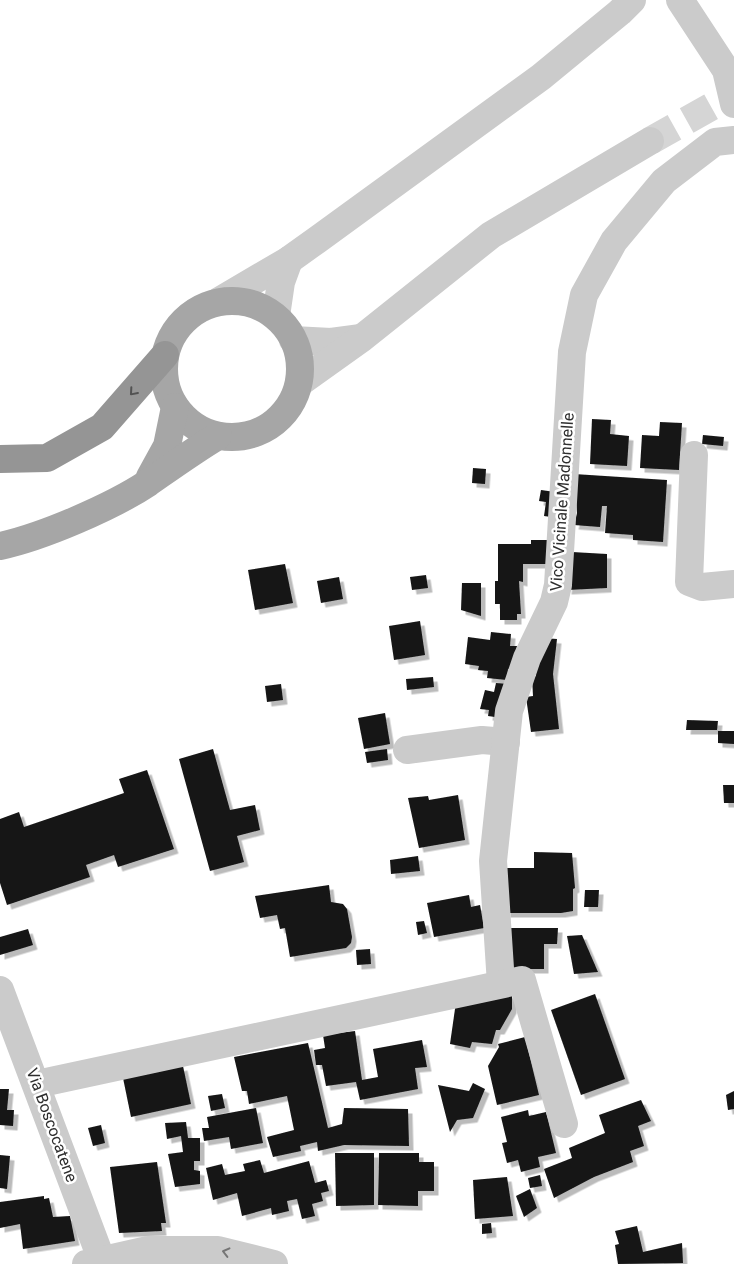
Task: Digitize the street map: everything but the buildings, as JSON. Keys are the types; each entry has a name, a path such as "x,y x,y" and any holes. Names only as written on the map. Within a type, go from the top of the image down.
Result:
{"highway":[{"path":"0,459 47,458 102,428 165,355"}],"main road":[{"path":"238,300 253,304 276,316 290,331 300,356 300,383 288,408 270,427 246,437 218,436 192,424 175,406 165,383 165,355 177,328 195,311 219,301 238,300"},
{"path":"146,484 167,446 175,406"},
{"path":"0,546 25,541 101,508 146,484 183,457 218,436"}],"street":[{"path":"219,301 289,260 541,78 632,0"},
{"path":"680,0 726,70 734,104"},
{"name":"Vico Vicinale Madonnelle","path":"501,984 493,861 509,711 527,658 554,602 558,585 572,352 584,295 614,241 664,181 715,142 734,140"},
{"path":"300,383 362,338 491,235 650,141"},
{"path":"276,316 281,282 289,260"},
{"path":"293,340 331,342 362,338"},
{"path":"694,455 689,582 702,587 734,584"},
{"path":"407,750 482,740 506,742"},
{"path":"37,1084 522,980 564,1124"},
{"name":"Via Boscocatene","path":"0,990 37,1084 101,1263"},
{"path":"101,1263 148,1250 218,1250 274,1264"}],"tunnel":[{"path":"650,141 734,94"}]}
